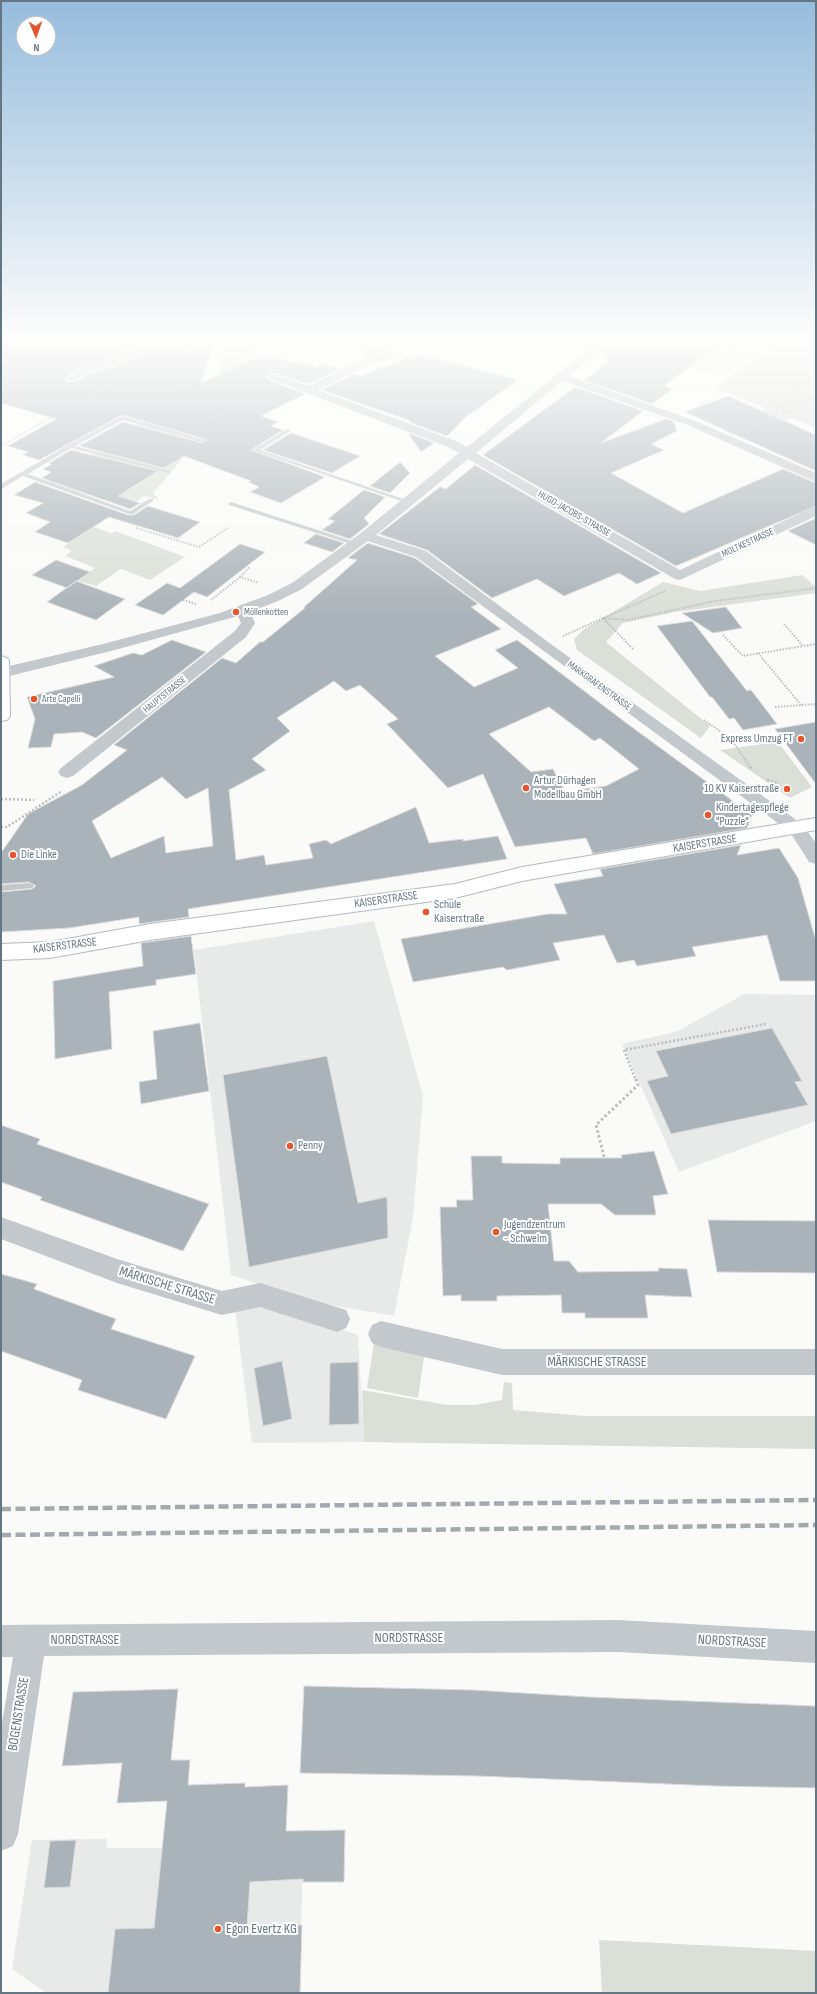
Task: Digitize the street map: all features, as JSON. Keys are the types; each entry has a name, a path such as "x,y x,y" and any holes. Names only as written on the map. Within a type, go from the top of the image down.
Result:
{"main road":[{"path":"1,661 1,716"},
{"name":"KAISERSTRASSE","path":"1,952 50,950 150,932 455,891 522,874 806,826"},
{"path":"1,967 50,950"}],"street":[{"name":"HUGO-JACOBS-STRASSE","path":"420,432 469,452 482,462 680,576"},
{"path":"1,673 106,648 242,610 297,586 361,540 494,432"},
{"path":"713,432 816,478"},
{"name":"MOLTKESTRASSE","path":"680,576 816,511"},
{"name":"MARKGRAFENSTRASSE","path":"361,540 421,554 543,645 806,826 816,857"},
{"name":"HAUPTSTRASSE","path":"67,772 242,634 248,623 242,610"},
{"name":"MÄRKISCHE STRASSE","path":"1,1228 117,1271 222,1303 260,1295 337,1319"},
{"name":"MÄRKISCHE STRASSE","path":"381,1334 502,1362 816,1362"},
{"name":"NORDSTRASSE","path":"16,1641 618,1636 816,1647"},
{"name":"BOGENSTRASSE","path":"1,1834 16,1641"}],"lane":[{"path":"1,487 36,465 96,432"},
{"path":"173,432 202,440"},
{"path":"286,432 255,450 408,502"},
{"path":"70,446 168,472"},
{"path":"23,474 131,513 151,500"},
{"path":"231,504 361,540"},
{"path":"1,888 29,886"}],"path":[{"path":"1,446 26,432"},
{"path":"725,437 736,432"},
{"path":"131,513 118,523 199,546 229,527"},
{"path":"240,577 250,567"},
{"path":"543,645 675,586 680,576"},
{"path":"603,618 628,620 714,601 816,588"},
{"path":"183,600 202,606"},
{"path":"603,618 633,649"},
{"path":"784,624 803,646"},
{"path":"723,635 744,656 816,644"},
{"path":"758,653 801,705"},
{"path":"775,707 816,704"},
{"path":"704,720 731,739 754,770"},
{"path":"1,826 7,827 28,812 76,783 67,772"},
{"path":"764,779 779,783"},
{"path":"1,799 34,800"},
{"path":"604,1157 596,1125 638,1084 624,1050 766,1024"}],"shaded area":[{"path":"132,432 198,432 211,438 184,457 153,493 159,500 144,496 127,507 47,482 56,475 121,494 143,480 92,456"},
{"path":"727,432 753,432 739,437"},
{"path":"93,527 112,533 115,531 185,557 150,580 121,569 96,586 78,581 95,568 65,556 72,551 63,547"},
{"path":"802,575 816,587 816,593 675,612 623,623 606,642 710,726 701,738 577,650 574,639 583,630 663,582 700,591"},
{"path":"778,742 812,787 790,798 720,750"},
{"path":"374,921 423,1096 413,1217 394,1316 313,1302 231,1275 194,950"},
{"path":"744,994 816,995 816,1121 679,1172 622,1044 678,1031"},
{"path":"264,1302 358,1335 364,1442 252,1443 235,1309"},
{"path":"376,1330 427,1336 418,1398 367,1388"},
{"path":"504,1382 512,1383 513,1410 585,1416 816,1416 816,1449 364,1442 362,1390 447,1405 475,1405 502,1400"},
{"path":"107,1839 106,1848 162,1848 160,1868 303,1863 299,1993 46,1993 12,1969 32,1840"},
{"path":"599,1940 816,1951 816,1993 602,1993"}],"building":[{"path":"33,432 91,432 39,460 23,455 28,452 8,446"},
{"path":"105,432 161,432 202,443 206,440 181,432 280,432 251,450 325,477 281,503 250,492 259,487 248,482 251,481 184,456 164,468 79,446"},
{"path":"436,432 451,432 447,436"},
{"path":"514,432 615,432 601,443 631,432 675,432 651,444 664,450 611,473 683,513 783,469 816,483 816,506 676,566 483,455"},
{"path":"730,432 809,432 816,435 816,471"},
{"path":"291,433 360,456 332,473 263,450"},
{"path":"408,433 434,443 421,452"},
{"path":"71,450 158,471 118,496 140,503 130,509 42,478 51,472 43,469 52,464 49,463"},
{"path":"400,462 410,473 390,493 370,486"},
{"path":"475,465 661,573 637,584 619,573 564,596 537,579 492,598 427,550 379,534 440,487 446,489"},
{"path":"35,482 128,515 134,515 148,506 200,522 178,538 109,517 68,543 35,532 50,522 26,513 43,503 14,495"},
{"path":"364,490 385,497 364,518 369,524 350,539 322,530 335,521 328,519"},
{"path":"816,518 816,545 788,531"},
{"path":"316,534 344,543 332,552 304,543"},
{"path":"368,543 415,558 478,604 471,607 501,629 435,656 474,687 518,668 495,650 517,640 629,725 752,815 747,828 593,854 586,838 515,847 483,774 448,788 387,724 398,719 360,685 346,691 334,681 277,718 290,731 252,759 266,770 229,790 236,860 264,855 266,865 313,858 309,844 326,840 331,844 416,807 429,843 463,839 463,841 498,836 507,859 188,909 189,917 139,924 139,917 69,928 1,932 1,892 32,889 36,886 29,882 1,884 1,853 28,814 82,785 127,750 114,745 222,658 236,663 260,642 263,642 305,608 304,607 357,560 348,558","holes":["549,707 594,741 600,738 639,769 606,786 565,792 553,769 531,772 489,734","162,777 186,799 208,788 213,846 166,853 164,836 111,858 92,821"]},
{"path":"240,544 265,552 207,597 194,592 163,615 135,605 167,583 180,588"},
{"path":"56,560 90,572 67,588 32,575"},
{"path":"76,581 125,599 96,620 47,602"},
{"path":"726,607 742,628 713,633 682,613"},
{"path":"692,621 747,691 751,690 777,724 743,730 734,718 729,719 712,697 710,697 657,626"},
{"path":"172,640 206,652 96,738 82,732 54,734 51,747 28,748 35,719 27,697 114,677 94,666 133,653 142,655"},
{"path":"816,722 816,784 775,729"},
{"path":"741,845 737,855 779,848 798,878 816,941 816,981 780,981 767,935 692,947 696,956 637,966 634,960 617,963 604,935 553,943 560,960 507,970 503,967 413,982 401,939 548,914 567,914 554,884 603,876 600,869"},
{"path":"191,936 196,974 156,980 156,985 109,992 112,1049 55,1059 53,981 143,966 141,943"},
{"path":"200,1023 209,1091 141,1104 139,1082 157,1079 153,1031"},
{"path":"772,1028 802,1081 795,1082 808,1105 671,1134 647,1081 668,1076 656,1051"},
{"name":"Penny","path":"327,1056 358,1203 387,1197 388,1238 249,1267 223,1075"},
{"path":"1,1125 40,1139 37,1144 209,1204 183,1251 40,1200 42,1197 1,1182"},
{"name":"Jugendzentrum - Schwelm","path":"654,1151 668,1194 653,1196 656,1215 615,1215 601,1204 548,1204 554,1261 569,1261 578,1272 659,1271 658,1268 687,1269 692,1297 645,1295 648,1318 585,1318 585,1313 562,1313 561,1295 497,1296 497,1301 461,1301 461,1295 443,1296 440,1207 457,1207 456,1200 473,1200 471,1156 502,1156 502,1163 560,1164 560,1158 622,1158 621,1155"},
{"path":"708,1220 816,1221 816,1273 717,1272"},
{"path":"1,1274 37,1284 34,1289 116,1319 111,1329 195,1356 166,1419 78,1390 82,1380 1,1351"},
{"path":"282,1361 292,1419 263,1426 254,1368"},
{"path":"358,1362 359,1424 329,1425 330,1363"},
{"path":"304,1686 473,1690 589,1697 816,1706 816,1788 715,1786 478,1776 300,1773"},
{"path":"178,1689 171,1760 190,1760 188,1785 245,1783 245,1787 288,1785 286,1831 345,1830 344,1882 303,1882 303,1879 250,1882 247,1927 302,1925 300,1993 108,1993 115,1929 154,1928 167,1801 117,1803 122,1763 62,1766 73,1692"},
{"path":"76,1840 70,1887 44,1888 50,1841"}],"railway":[{"path":"1,1509 816,1500"},
{"path":"1,1535 816,1525"}],"place":[{"name":"Möllenkotten","path":"236,612"},
{"name":"Arte Capelli","path":"34,699"},
{"name":"Express Umzug FT","path":"801,739"},
{"name":"Artur Dürhagen Modellbau GmbH","path":"526,788"},
{"name":"10 KV Kaiserstraße","path":"787,789"},
{"name":"Kindertagespflege \"Puzzle\"","path":"708,815"},
{"name":"Die Linke","path":"13,855"},
{"name":"Schule Kaiserstraße","path":"426,912"},
{"name":"Penny","path":"290,1146"},
{"name":"Jugendzentrum - Schwelm","path":"496,1232"},
{"name":"Egon Evertz KG","path":"218,1929"}]}
